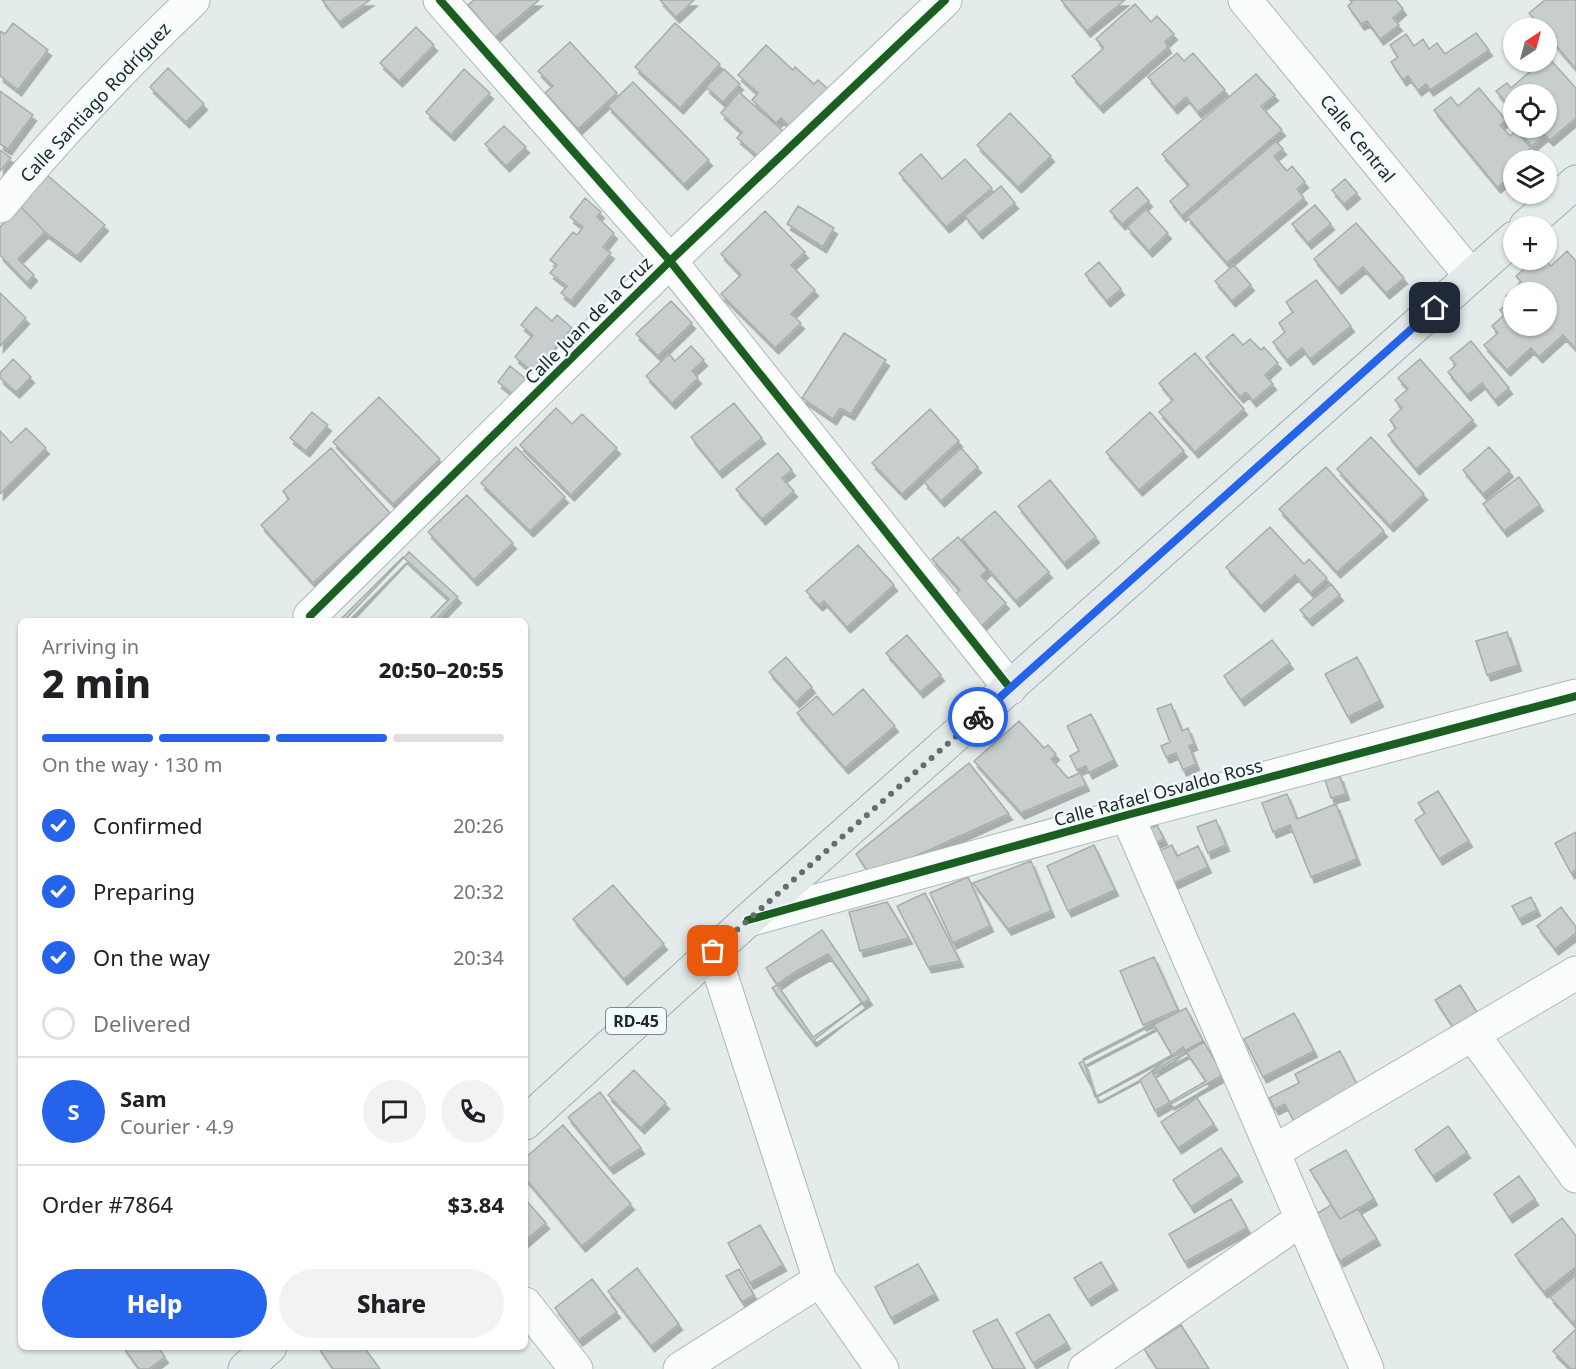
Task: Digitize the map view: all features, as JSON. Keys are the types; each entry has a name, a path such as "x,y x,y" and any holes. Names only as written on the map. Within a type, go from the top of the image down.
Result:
{"main road":[{"path":"1537,216 1576,182"},
{"name":"RD-45","path":"528,1120 713,951 1503,248"},
{"path":"245,1369 267,1350"}],"street":[{"name":"Calle Santiago Rodríguez","path":"0,206 135,56 193,0"},
{"path":"440,0 669,261 1010,688"},
{"name":"Calle Juan de la Cruz","path":"309,616 669,261 945,0"},
{"name":"Calle Central","path":"1245,0 1471,276"},
{"name":"Calle Rafael Osvaldo Ross","path":"748,920 1127,815 1574,702"},
{"path":"1127,815 1367,1369"},
{"path":"713,951 820,1280 882,1369"},
{"path":"1273,1152 1576,974"},
{"path":"1473,1035 1576,1176"},
{"path":"1085,1369 1302,1219"},
{"path":"680,1369 820,1280"},
{"path":"528,1308 576,1369"}],"building":[{"path":"322,0 370,0 339,22"},
{"path":"474,0 539,0 495,37 468,5"},
{"path":"660,0 694,0 676,17"},
{"path":"1061,0 1125,0 1087,31"},
{"path":"1350,0 1396,0 1403,9 1393,18 1399,25 1380,39 1367,21 1361,24 1348,6 1352,2"},
{"path":"1545,0 1576,0 1576,69 1557,47 1557,18 1533,18 1529,13"},
{"path":"1135,4 1151,22 1157,16 1174,34 1165,42 1168,47 1100,107 1072,76 1104,48 1096,39"},
{"path":"13,23 48,50 18,90 0,76 0,31 5,34"},
{"path":"675,23 720,64 680,108 635,67"},
{"path":"416,27 434,45 399,81 380,63"},
{"path":"1476,33 1489,50 1430,90 1426,84 1418,90 1408,76 1403,80 1391,62 1398,57 1390,45 1406,34 1414,46 1423,39 1429,49 1437,43 1445,54"},
{"path":"570,42 617,93 578,129 545,93 553,86 538,71"},
{"path":"766,45 793,70 795,67 814,84 818,80 828,89 791,128 781,118 776,123 752,100 758,93 738,75"},
{"path":"1177,53 1184,61 1193,53 1225,90 1198,112 1186,97 1174,108 1148,77"},
{"path":"1557,67 1576,88 1576,118 1557,134 1557,84 1516,84 1529,72 1557,72"},
{"path":"168,68 204,104 186,122 150,87"},
{"path":"464,69 490,93 451,135 426,112"},
{"path":"724,69 740,84 723,102 706,87"},
{"path":"1256,74 1275,95 1261,106 1282,130 1182,216 1170,201 1189,185 1162,154"},
{"path":"633,82 709,160 684,184 608,106"},
{"path":"1503,86 1503,99 1496,91"},
{"path":"1479,88 1503,116 1503,122 1500,125 1503,128 1503,138 1522,138 1531,148 1528,150 1503,150 1503,182 1497,187 1434,110 1451,97 1458,106"},
{"path":"0,91 33,115 8,149 0,144"},
{"path":"739,92 783,131 759,157 737,138 742,132 721,113"},
{"path":"1010,113 1051,156 1018,187 977,145"},
{"path":"504,126 526,147 506,166 485,144"},
{"path":"1525,138 1541,138 1532,146"},
{"path":"1276,141 1283,149 1274,156 1287,171 1292,166 1305,182 1297,189 1304,198 1227,263 1187,217"},
{"path":"0,150 11,158 0,171"},
{"path":"921,154 942,179 965,159 992,188 946,227 899,173"},
{"path":"47,175 105,225 77,256 45,232 20,206"},
{"path":"1345,179 1357,193 1344,204 1332,190"},
{"path":"1001,186 1015,203 979,233 965,216"},
{"path":"1137,187 1149,201 1122,224 1110,211"},
{"path":"585,198 601,212 597,217 614,233 603,247 611,253 571,301 561,293 567,286 550,273 557,265 550,260 573,232 577,235 583,227 570,217"},
{"path":"1315,205 1331,224 1308,243 1292,224"},
{"path":"20,206 45,232 18,259 34,275 27,283 0,255 0,227"},
{"path":"798,206 834,228 823,247 787,224"},
{"path":"1146,209 1168,233 1149,251 1127,227"},
{"path":"765,211 805,252 791,265 815,290 791,314 801,323 775,348 721,294 741,275 721,254"},
{"path":"1356,223 1404,278 1386,293 1363,267 1338,288 1314,259"},
{"path":"1567,251 1576,261 1576,349 1563,335 1539,357 1531,348 1507,370 1484,345 1498,333 1492,326 1503,316 1503,336 1557,336 1557,282 1521,282 1516,276 1523,270 1557,270 1557,260"},
{"path":"1099,262 1121,289 1107,301 1085,274"},
{"path":"1234,265 1251,285 1232,301 1215,281"},
{"path":"1316,280 1351,326 1310,359 1302,348 1287,360 1273,342 1285,332 1279,323 1293,312 1286,302"},
{"path":"0,293 26,318 0,346"},
{"path":"671,301 692,323 658,356 636,334"},
{"path":"536,307 552,321 557,315 572,328 534,373 515,357 533,335 521,325"},
{"path":"844,333 886,360 851,414 840,408 833,419 802,398"},
{"path":"1233,334 1243,345 1250,339 1261,350 1264,347 1278,363 1265,375 1273,384 1253,401 1246,392 1240,397 1206,357"},
{"path":"1471,341 1509,388 1495,400 1482,383 1467,395 1448,372 1456,365 1450,358"},
{"path":"691,346 704,360 692,371 698,378 672,403 646,376 669,354 675,361"},
{"path":"1195,353 1244,409 1195,452 1159,412 1173,400 1159,383"},
{"path":"13,359 31,377 16,392 0,378 0,373"},
{"path":"1420,359 1473,420 1416,469 1388,435 1396,428 1390,420 1402,408 1395,400 1408,389 1398,378"},
{"path":"510,366 526,379 514,395 498,382"},
{"path":"379,397 440,459 393,504 333,442"},
{"path":"734,403 762,438 719,472 691,437"},
{"path":"556,408 572,424 582,414 617,448 571,495 520,445"},
{"path":"930,409 959,441 902,494 872,463"},
{"path":"312,412 328,425 306,451 290,438"},
{"path":"1150,412 1184,451 1139,490 1106,452"},
{"path":"26,428 46,448 0,494 0,431 11,443"},
{"path":"1371,437 1424,494 1390,526 1337,469"},
{"path":"516,447 565,497 530,531 481,483"},
{"path":"1489,447 1510,471 1483,494 1463,470"},
{"path":"331,448 390,513 313,583 261,525 289,499 283,491"},
{"path":"961,448 978,467 941,501 924,482"},
{"path":"778,453 792,470 782,478 794,491 762,519 736,489"},
{"path":"1326,467 1384,531 1337,572 1279,509"},
{"path":"1519,477 1540,505 1504,531 1483,504"},
{"path":"1050,480 1096,537 1064,563 1018,506"},
{"path":"467,495 513,543 474,580 428,532"},
{"path":"995,511 1049,572 1016,601 962,539"},
{"path":"1270,527 1304,564 1309,559 1327,578 1311,593 1295,575 1261,606 1226,567"},
{"path":"958,537 987,570 981,576 1006,603 979,628 951,597 960,590 932,559"},
{"path":"858,545 894,585 847,627 824,601 819,605 806,591"},
{"path":"409,552 458,597 438,618 347,618"},
{"path":"403,557 449,599 431,618 342,618"},
{"path":"1331,584 1340,595 1309,620 1300,610"},
{"path":"1507,632 1518,665 1487,675 1476,641"},
{"path":"907,635 941,675 920,692 886,653"},
{"path":"1272,640 1290,663 1241,700 1224,676"},
{"path":"786,657 812,687 796,702 769,672"},
{"path":"1357,657 1380,701 1348,717 1325,674"},
{"path":"863,689 895,726 845,768 797,713 817,696 833,715"},
{"path":"1171,704 1182,731 1188,728 1194,744 1189,746 1196,764 1183,770 1176,753 1166,757 1161,746 1170,742 1157,709"},
{"path":"1091,714 1114,760 1089,773 1086,766 1077,770 1070,756 1079,751 1067,726"},
{"path":"1019,721 1044,748 1048,745 1056,754 1051,759 1068,778 1080,773 1086,785 1021,813 974,761"},
{"path":"969,763 1009,814 871,876 856,854"},
{"path":"1340,776 1346,794 1331,798 1325,780"},
{"path":"1438,791 1469,841 1439,859 1415,820 1425,813 1418,803"},
{"path":"1287,794 1297,819 1336,804 1357,859 1311,877 1290,825 1273,832 1262,803"},
{"path":"1216,820 1226,845 1208,853 1197,827"},
{"path":"1157,825 1164,839 1149,846 1142,832"},
{"path":"1576,832 1576,870 1571,873 1555,843"},
{"path":"1094,845 1115,890 1068,911 1047,866"},
{"path":"1172,845 1177,856 1198,846 1208,867 1170,885 1155,853"},
{"path":"1031,861 1051,911 1008,929 973,883"},
{"path":"968,877 990,926 953,943 930,893"},
{"path":"613,885 664,944 624,979 573,919"},
{"path":"925,893 960,961 928,967 897,906"},
{"path":"1531,897 1537,910 1519,919 1512,906"},
{"path":"887,902 909,938 860,951 849,912"},
{"path":"1561,907 1576,927 1576,933 1555,949 1537,926"},
{"path":"822,930 869,999 813,1037 766,968"},
{"path":"828,954 862,1002 813,1041 772,988"},
{"path":"1154,957 1178,1010 1143,1025 1120,971"},
{"path":"1460,985 1478,1014 1454,1029 1435,1000"},
{"path":"1186,1008 1203,1041 1097,1097 1079,1063"},
{"path":"1294,1013 1314,1051 1263,1077 1244,1039"},
{"path":"1153,1023 1172,1055 1095,1097 1083,1059"},
{"path":"1204,1042 1223,1075 1171,1104 1152,1072"},
{"path":"1183,1047 1206,1081 1155,1111 1140,1080"},
{"path":"1340,1051 1359,1089 1294,1122 1285,1104 1275,1109 1269,1098 1299,1083 1295,1074"},
{"path":"634,1070 666,1103 641,1128 608,1095"},
{"path":"600,1092 641,1148 610,1168 568,1117"},
{"path":"1197,1098 1214,1124 1178,1148 1161,1122"},
{"path":"563,1125 631,1204 582,1246 528,1182 528,1155"},
{"path":"1448,1126 1467,1152 1433,1176 1415,1150"},
{"path":"1221,1148 1239,1176 1191,1207 1173,1180"},
{"path":"1346,1150 1374,1199 1340,1219 1310,1170"},
{"path":"1519,1176 1535,1199 1509,1217 1494,1194"},
{"path":"1231,1199 1247,1228 1185,1262 1169,1234"},
{"path":"528,1202 546,1223 528,1238"},
{"path":"1331,1205 1340,1219 1358,1209 1377,1239 1340,1261 1313,1216"},
{"path":"1562,1218 1576,1236 1576,1267 1544,1292 1515,1255"},
{"path":"760,1225 783,1265 750,1283 728,1243"},
{"path":"1101,1262 1114,1284 1088,1300 1074,1278"},
{"path":"918,1264 935,1294 891,1318 875,1287"},
{"path":"637,1268 679,1324 651,1346 608,1291"},
{"path":"739,1269 754,1295 742,1302 726,1276"},
{"path":"1576,1275 1576,1320 1573,1323 1550,1297"},
{"path":"592,1279 617,1312 579,1340 555,1308"},
{"path":"1049,1314 1067,1343 1033,1363 1016,1333"},
{"path":"997,1319 1025,1369 993,1369 973,1331"},
{"path":"1181,1325 1209,1369 1157,1369 1144,1349"},
{"path":"1576,1329 1576,1369 1571,1369 1553,1351"},
{"path":"125,1350 160,1350 165,1357 149,1369 139,1369"},
{"path":"320,1350 366,1350 380,1369 333,1369"}],"cycle path":[{"path":"440,0 670,261 1010,688"},
{"path":"310,616 670,261 945,0"},
{"path":"748,920 1127,815 1576,696"}],"way so far":[{"path":"713,951 978,717"}],"route":[{"path":"978,717 1435,308"}]}
